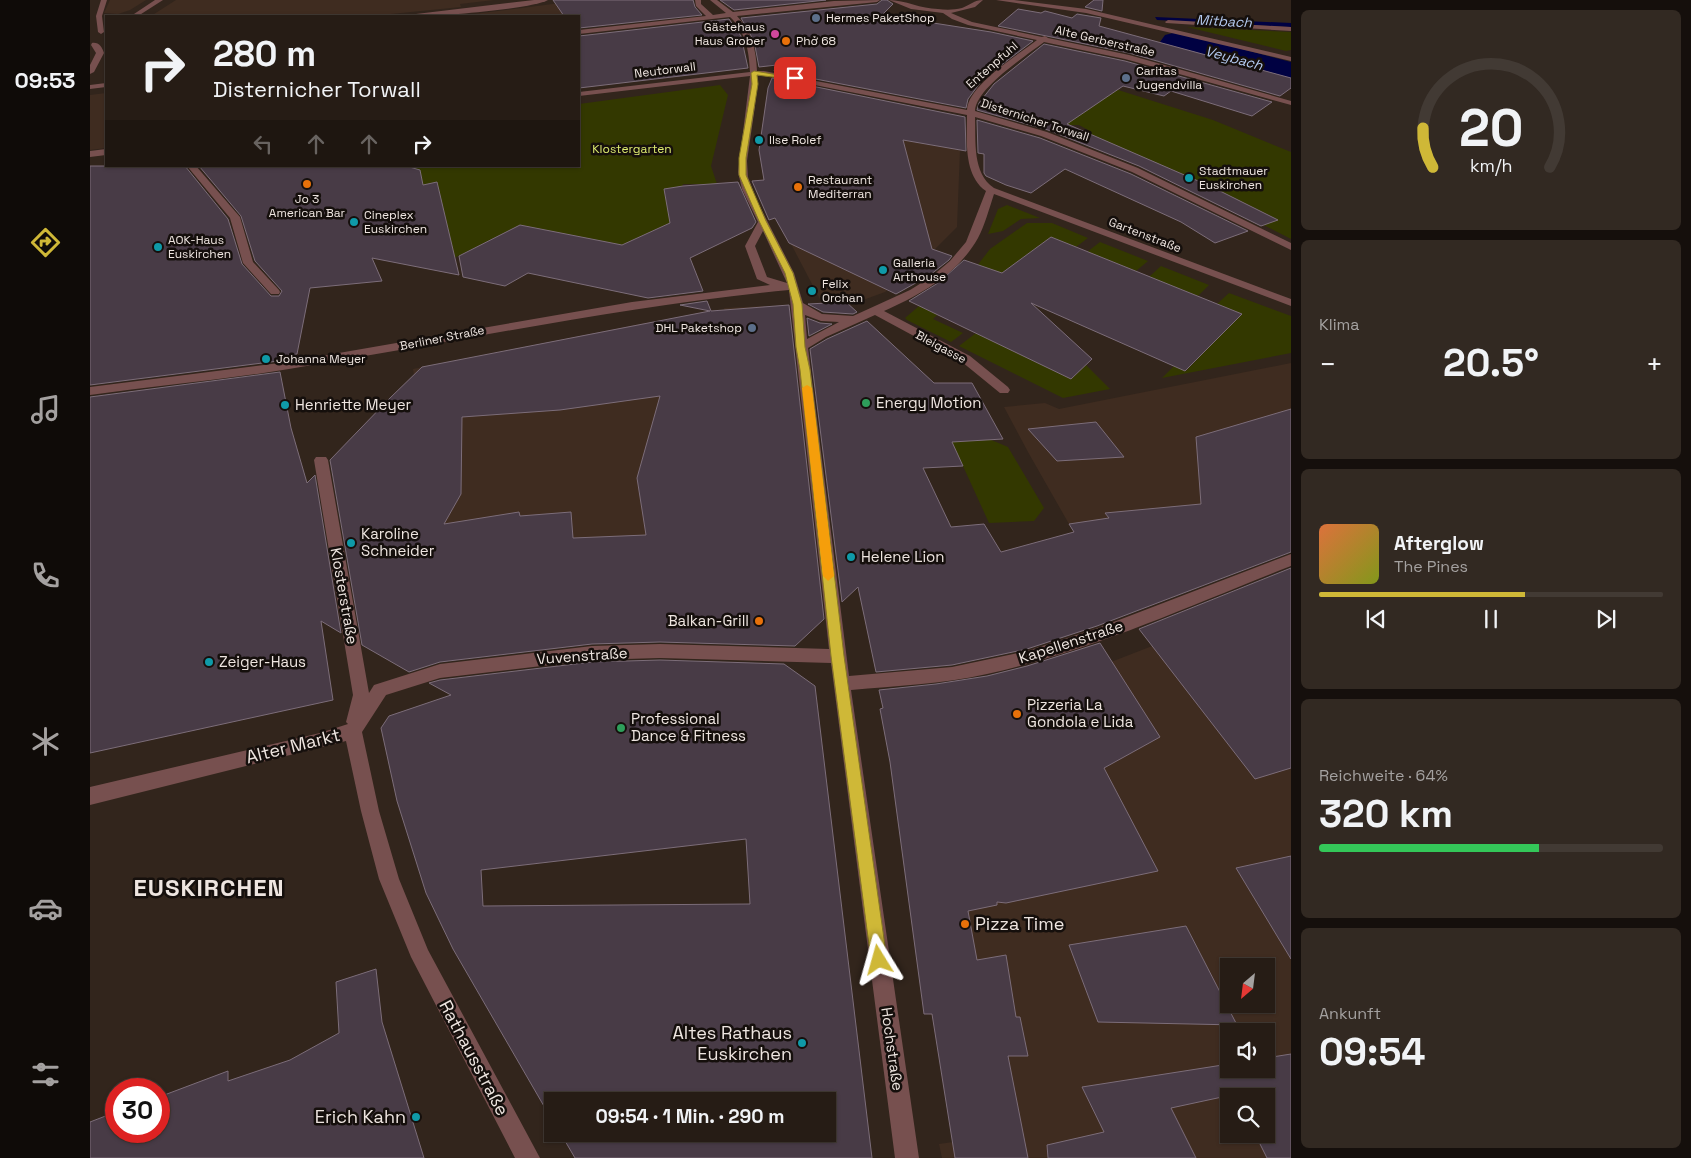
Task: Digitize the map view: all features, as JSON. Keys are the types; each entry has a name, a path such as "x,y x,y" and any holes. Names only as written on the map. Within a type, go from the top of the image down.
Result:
{"street":[{"path":"92,46 104,31 100,14 104,0"},
{"path":"136,15 160,0"},
{"path":"426,15 511,6 544,0"},
{"path":"698,0 698,5 711,17"},
{"name":"Hochstraße","path":"713,0 739,22 748,37 755,84 742,158 743,175 789,273 798,304 800,347 805,370 841,684 906,1158"},
{"path":"580,32 834,3 877,0"},
{"path":"892,0 913,8 944,11 969,7 980,0"},
{"path":"999,0 1095,12 1291,59"},
{"name":"Alte Gerberstraße","path":"944,11 954,18 970,24 1126,56 1291,103"},
{"path":"1166,22 1291,29"},
{"name":"Entenpfuhl","path":"991,190 982,185 973,167 972,121 970,113 972,102 976,95 1045,38"},
{"path":"92,46 105,45"},
{"path":"90,72 100,53 99,48 92,46"},
{"name":"Neutorwall","path":"580,94 754,73"},
{"name":"Disternicher Torwall","path":"754,73 777,74 970,113 1044,134 1092,152 1208,204 1291,247"},
{"path":"90,87 105,85"},
{"path":"90,154 105,152"},
{"path":"192,167 235,217 248,263 275,292"},
{"path":"800,347 823,333 914,294 950,268 971,242 991,190"},
{"name":"Gartenstraße","path":"991,190 1291,302"},
{"path":"763,221 750,246 762,279 776,285 794,286"},
{"name":"Berliner Straße","path":"90,391 286,366 623,306 720,293 794,286"},
{"path":"798,304 810,314 826,319 860,316"},
{"name":"Bleigasse","path":"874,310 966,359 1004,390"},
{"name":"Klosterstraße","path":"321,460 361,695 353,731"},
{"name":"Kapellenstraße","path":"841,684 930,676 987,668 1054,649 1134,622 1291,560"},
{"name":"Vuvenstraße","path":"353,731 380,690 440,671 592,653 660,651 838,656"},
{"name":"Alter Markt","path":"90,796 320,741 353,731 370,811 389,879 421,957"},
{"name":"Rathausstraße","path":"421,957 528,1158"}],"shaded area":[{"path":"110,0 146,0 130,10 118,14 104,13"},
{"path":"176,0 494,0 460,4 461,7 381,15 153,15"},
{"path":"584,0 694,11 580,24 580,15 466,15"},
{"path":"777,79 864,96 856,104 862,133 960,150 957,227 933,251 885,292 841,308 823,305 779,221 769,87 771,80"},
{"path":"105,93 105,148 90,150 90,95"},
{"path":"765,306 773,331 806,557 812,630 804,638 703,635 582,636 338,456 369,420 414,375 413,369 645,323 725,315 724,308"},
{"path":"1291,363 1291,534 1106,579 1069,524 1004,407 1045,403 1059,409"},
{"path":"1291,585 1291,1155 1279,1158 942,1158 939,1144 953,1142 932,1015 924,1013 890,762 880,709 935,704 1111,662 1165,641"}],"green space":[{"path":"1187,27 1291,32 1291,50 1286,51"},
{"path":"1181,40 1285,65 1291,68 1291,78 1171,45"},
{"path":"1093,82 1213,120 1291,152 1291,239 1216,201 1277,219 1212,187 1086,133 1088,130 1079,125 1068,125 985,97"},
{"name":"Klostergarten","path":"720,85 728,95 711,166 718,187 709,184 683,184 682,187 670,188 664,193 672,217 669,218 670,223 622,245 520,225 452,259 410,167 580,167 580,104"},
{"path":"1007,205 1040,218 1021,219 1003,231 988,234 998,209"},
{"path":"1027,223 1052,223 1088,238 1076,247 1051,237 973,294 973,271 990,249"},
{"path":"1100,242 1148,261 1136,271 1087,252"},
{"path":"1161,266 1209,285 1198,296 1149,277"},
{"path":"1229,293 1291,316 1291,353 1162,378 1174,366 1186,371 1241,314 1217,304"},
{"path":"919,306 938,314 933,319 963,333 951,342 905,318"},
{"path":"976,333 1071,379 1086,365 1110,389 1063,398 959,346"},
{"path":"989,439 1008,447 1044,508 1034,521 989,523 952,442"}],"building":[{"path":"553,0 693,0 695,7 702,15 580,28 580,15 563,15"},
{"path":"720,0 826,0 734,10"},
{"path":"882,0 887,0 893,4 882,15 991,32 1033,41 983,79 968,99 966,108 774,71 777,65 759,67 754,41 741,18 877,4"},
{"path":"1094,0 1103,0 1102,11 1085,7"},
{"path":"1018,9 1041,13 1045,11 1072,18 1077,14 1101,18 1099,26 1291,78 1291,88 1280,96 1129,53 998,26"},
{"path":"729,19 741,36 748,68 580,88 580,36"},
{"path":"1044,44 1125,61 1272,102 1252,116 1171,91 1164,96 1123,86 1067,124 1212,187 1278,220 1261,226 1139,166 1048,130 977,110 979,103 994,84"},
{"path":"772,78 965,117 966,151 903,140 932,249 952,256 949,260 930,275 896,294 789,243 775,218 769,220 752,181 764,180 759,150 768,88"},
{"path":"977,120 1040,138 1131,174 1248,231 1215,243 1181,222 1065,169 1031,193 1006,185 986,176 984,173 984,154 978,153"},
{"path":"90,166 186,167 228,219 242,264 271,296 279,296 282,291 255,261 241,216 200,167 410,167 420,170 423,185 437,182 459,275 372,258 382,281 310,288 297,354 277,357 278,361 90,385"},
{"path":"738,182 756,222 752,228 690,258 703,291 648,298 528,273 505,286 463,277 459,256 520,225 622,245 670,223 664,189"},
{"path":"1051,237 1242,314 1185,371 1031,303 1092,359 1071,379 909,301 938,283 964,260 1002,273"},
{"path":"707,301 711,311 789,305 824,619 795,646 660,642 592,644 440,662 409,672 362,645 330,460 422,367 710,311 680,305","holes":["660,396 637,478 646,535 573,538 571,512 520,516 519,512 444,524 461,494 462,417 560,410"]},
{"path":"846,302 857,312 853,314 823,312 808,304"},
{"path":"807,318 820,323 832,324 809,336"},
{"path":"867,321 934,383 972,383 1003,439 952,442 963,466 923,468 951,527 984,524 1001,552 1074,532 1069,524 1109,518 1105,513 1201,504 1196,437 1291,409 1291,552 1097,626 1027,649 952,665 876,672 858,587 842,602 810,349"},
{"path":"280,372 291,428 307,483 315,475 341,633 321,621 333,700 90,753 90,397"},
{"path":"1096,422 1124,457 1057,461 1028,429"},
{"path":"1291,568 1291,768 1255,779 1139,629"},
{"path":"1100,643 1160,737 1104,768 1158,871 1006,903 997,902 997,905 968,911 977,960 1006,955 1016,1017 1020,1017 1028,1056 1008,1056 1028,1158 955,1158 932,1014 924,1014 890,762 880,709 883,708 879,690 987,676 1027,666"},
{"path":"660,660 784,664 815,686 872,1158 575,1158 566,1142 836,1142 836,1092 544,1092 544,1106 453,949 426,893 397,801 381,728 389,716 451,695 429,683 440,680 592,662","holes":["746,839 750,904 483,906 481,870"]},
{"path":"1291,856 1291,959 1236,868"},
{"path":"1186,926 1220,992 1220,1013 1231,1013 1236,1023 1220,1023 1220,1025 1098,1022 1069,945"},
{"path":"376,969 382,1022 424,1158 90,1158 90,1122 105,1116 105,1143 170,1143 170,1093 228,1071 228,1081 290,1060 339,1033 336,982"},
{"path":"1291,1054 1291,1158 1267,1158 1260,1143 1275,1143 1275,1088 1220,1088 1220,1097 1171,1108 1196,1158 1048,1158 1047,1145 1104,1132 1082,1087 1220,1065 1220,1078 1275,1078 1275,1057"}],"waterway":[{"name":"Mitbach","path":"1157,18 1291,25"},
{"name":"Veybach","path":"1177,42 1291,73"}],"slow traffic":[{"path":"807,388 828,576"}],"place":[{"name":"Hermes PaketShop","path":"816,18"},
{"name":"Gästehaus Haus Grober","path":"775,34"},
{"name":"Phở 68","path":"786,41"},
{"name":"Caritas Jugendvilla","path":"1126,78"},
{"name":"Ilse Rolef","path":"759,140"},
{"name":"Stadtmauer Euskirchen","path":"1189,178"},
{"name":"Jo 3 American Bar","path":"307,184"},
{"name":"Restaurant Mediterran","path":"798,187"},
{"name":"Cineplex Euskirchen","path":"354,222"},
{"name":"AOK-Haus Euskirchen","path":"158,247"},
{"name":"Galleria Arthouse","path":"883,270"},
{"name":"Felix Orchan","path":"812,291"},
{"name":"DHL Paketshop","path":"752,328"},
{"name":"Johanna Meyer","path":"266,359"},
{"name":"Energy Motion","path":"866,403"},
{"name":"Henriette Meyer","path":"285,405"},
{"name":"Karoline Schneider","path":"351,543"},
{"name":"Helene Lion","path":"851,557"},
{"name":"Balkan-Grill","path":"759,621"},
{"name":"Zeiger-Haus","path":"209,662"},
{"name":"Pizzeria La Gondola e Lida","path":"1017,714"},
{"name":"Professional Dance & Fitness","path":"621,728"},
{"name":"Pizza Time","path":"965,924"},
{"name":"Altes Rathaus Euskirchen","path":"802,1043"},
{"name":"Erich Kahn","path":"416,1117"}],"district":[{"name":"EUSKIRCHEN","path":"209,888"}],"route":[{"path":"795,78 777,74 754,73 755,84 742,158 743,175 746,185 789,273 798,304 800,347 805,370 838,656 879,960"}]}
